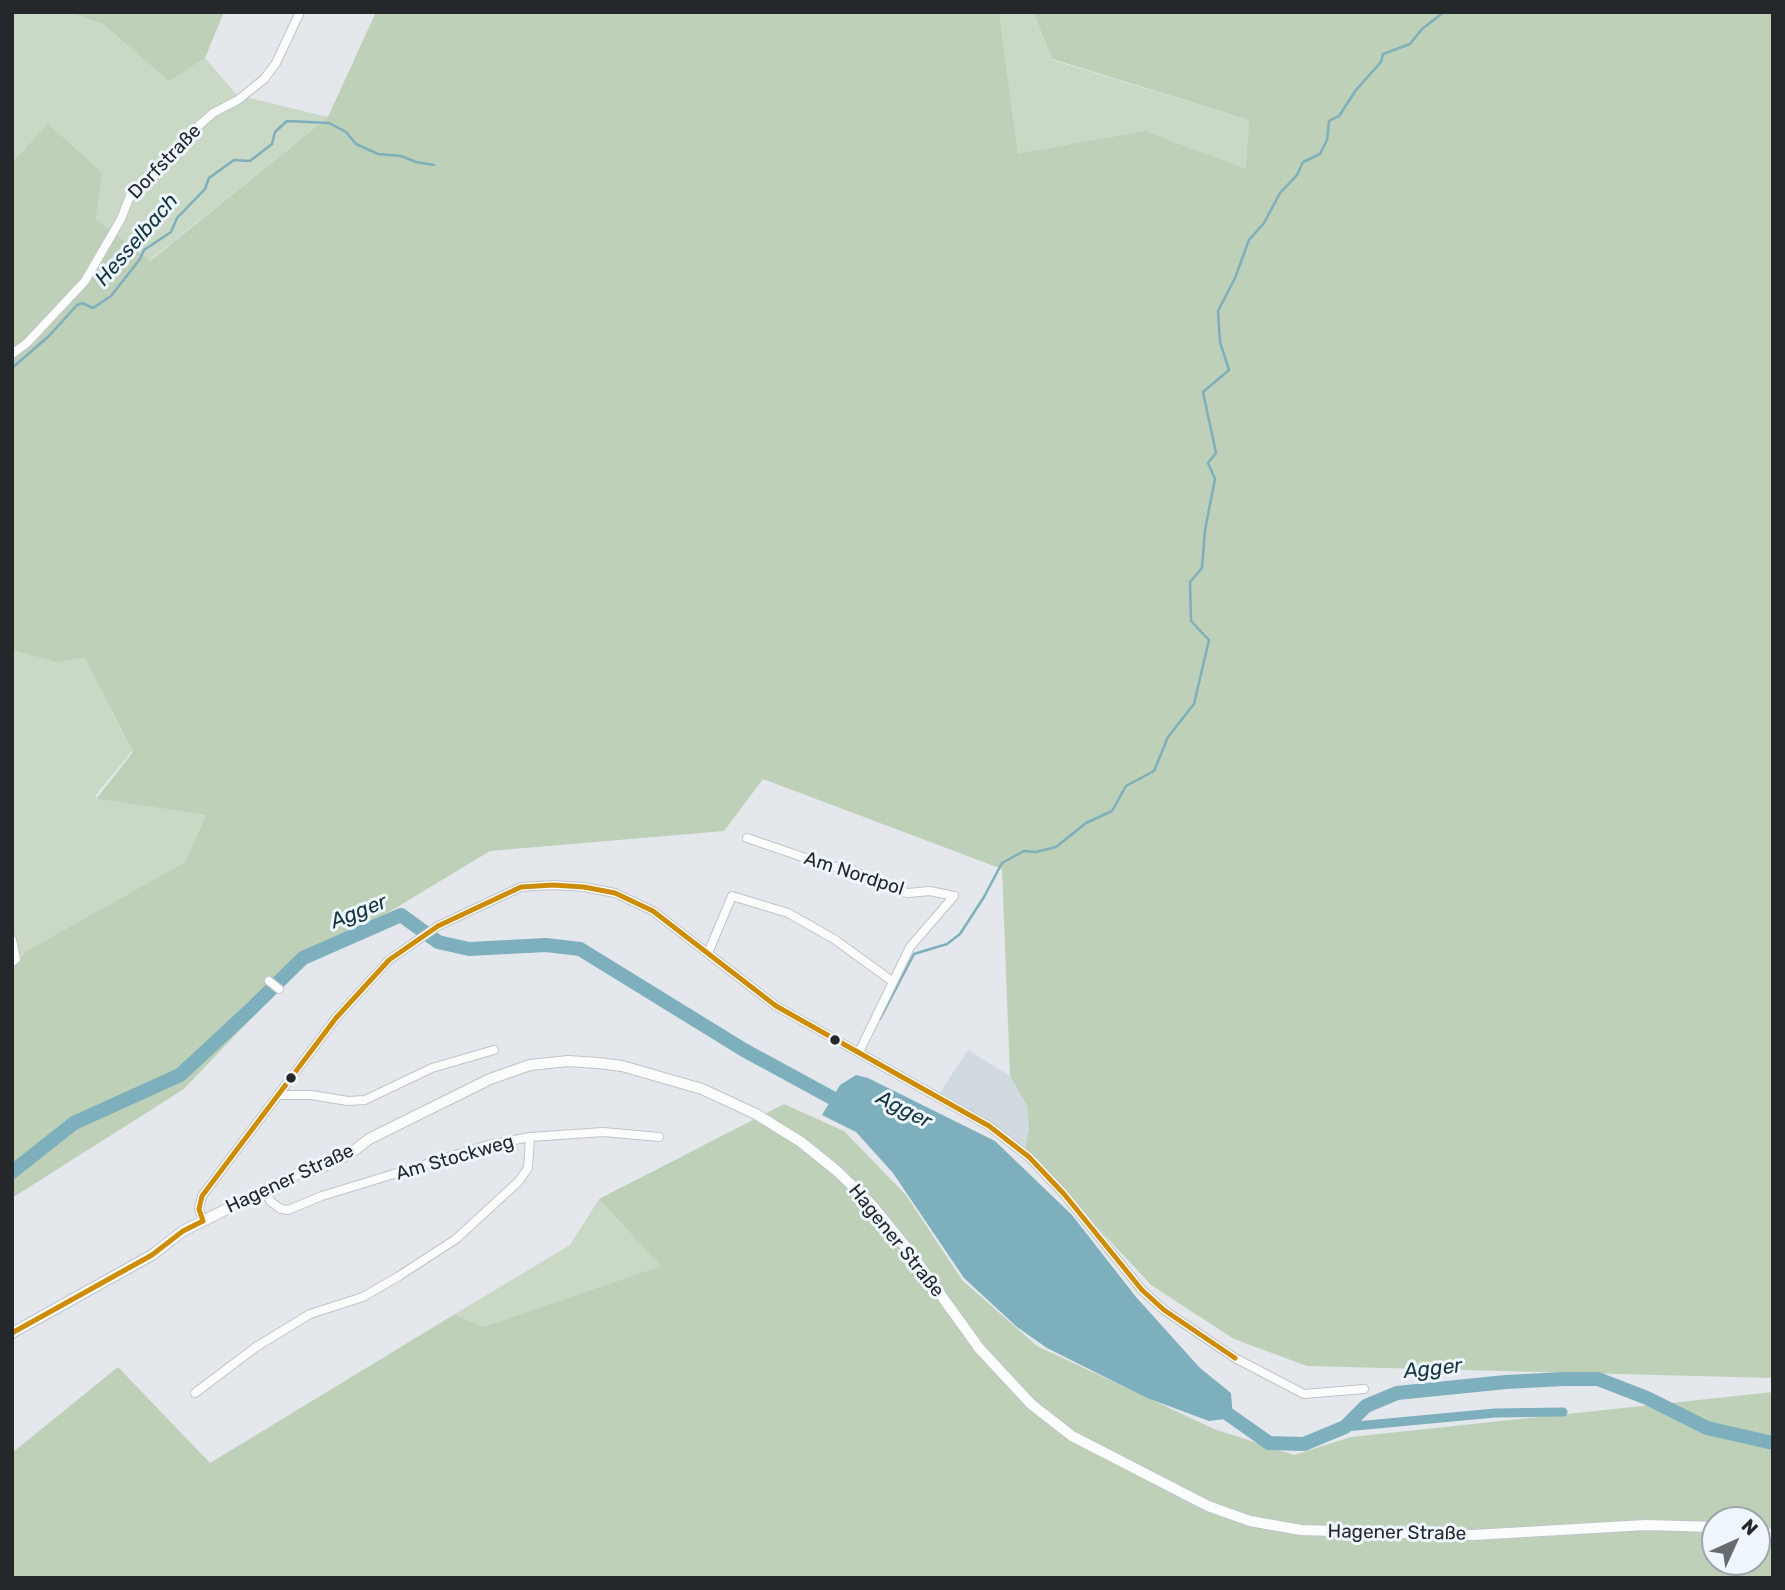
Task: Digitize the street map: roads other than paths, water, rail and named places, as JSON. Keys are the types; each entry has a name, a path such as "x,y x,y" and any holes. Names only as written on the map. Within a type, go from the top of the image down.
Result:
{"main road":[{"name":"Hagener Straße","path":"12,1333 152,1255 183,1231 299,1173 318,1169 351,1153 369,1139 510,1071 530,1065 568,1061 622,1066 725,1099 756,1114 801,1142 837,1171 871,1205 910,1252 979,1348 1031,1404 1062,1429 1090,1446 1208,1506 1250,1521 1301,1530 1473,1535 1646,1525 1701,1527"}],"street":[{"name":"Dorfstraße","path":"12,354 27,343 85,281 121,219 132,191 148,184 195,129 213,113 238,100 264,79 276,63 300,12"},
{"name":"Am Nordpol","path":"747,838 826,865 852,870 895,890 908,893 930,891 954,896 919,934 892,981"},
{"path":"203,1221 199,1209 201,1196 336,1018 388,960 439,926 521,887 584,887 615,893 653,911 776,1006 989,1126 1029,1157 1064,1194 1142,1290 1164,1310 1235,1358 1304,1394 1364,1389"},
{"path":"708,953 732,897 788,913 834,939 892,981 859,1052"},
{"path":"12,940 16,959 12,962"},
{"path":"269,981 279,989"},
{"path":"278,1095 365,1100 432,1068 494,1051"},
{"name":"Am Stockweg","path":"264,1190 271,1202 288,1210 322,1196 488,1145 530,1137 603,1132 659,1137"},
{"path":"195,1393 256,1347 310,1314 363,1297 456,1239 519,1181 528,1168 530,1137"}],"water":[{"path":"856,1075 868,1078 995,1141 1072,1215 1136,1297 1200,1368 1231,1393 1233,1418 1209,1421 1147,1398 1047,1348 1017,1327 964,1278 893,1173 856,1132 822,1115 840,1085"}],"waterway":[{"path":"880,1019 914,954 947,944 960,934 1002,863 1024,851 1036,852 1056,847 1086,823 1112,811 1126,786 1154,771 1168,737 1194,704 1209,640 1191,621 1190,582 1202,568 1205,530 1215,479 1208,463 1216,453 1203,392 1229,370 1220,342 1218,311 1235,278 1249,240 1264,223 1280,193 1297,175 1303,162 1320,154 1327,140 1329,121 1339,116 1356,90 1381,62 1383,54 1410,44 1422,29 1444,12"},
{"name":"Hesselbach","path":"12,368 49,336 77,305 82,303 93,308 111,296 144,250 171,232 177,218 205,189 209,178 234,160 250,161 272,144 275,132 287,121 329,123 346,132 356,144 378,154 401,156 434,165"},
{"name":"Agger","path":"12,1172 74,1123 180,1075 303,958 401,915 438,942 469,949 546,945 580,949 744,1050 847,1106"},
{"name":"Agger","path":"1218,1407 1269,1443 1304,1444 1345,1427 1366,1406 1397,1393 1506,1382 1598,1379 1647,1398 1707,1428 1773,1443"},
{"path":"1345,1427 1495,1413 1563,1412"}]}
